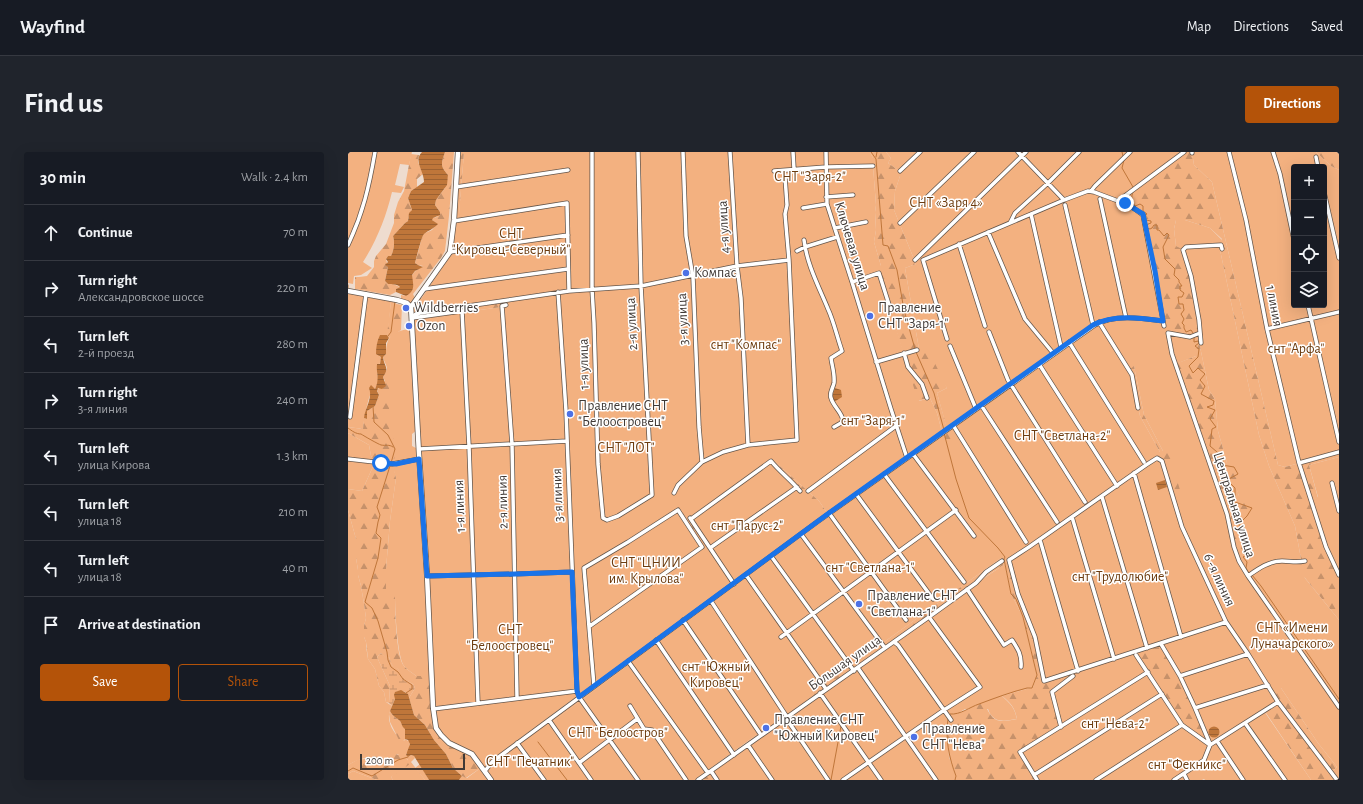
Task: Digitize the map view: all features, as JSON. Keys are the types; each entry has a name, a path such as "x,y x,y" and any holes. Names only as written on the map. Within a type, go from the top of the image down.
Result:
{"street":[{"path":"348,245 365,204 375,152"},
{"path":"458,152 454,221 450,252 411,307 427,576 433,709 436,728 449,743 472,754 490,780"},
{"name":"1-я улица","path":"592,152 592,289 598,464 603,518 607,520 618,516 652,495"},
{"name":"2-я улица","path":"638,152 641,286 652,495"},
{"name":"3-я улица","path":"683,152 686,236 693,276 699,427 702,462"},
{"name":"4-я улица","path":"730,152 737,266 741,298 748,445"},
{"path":"792,152 794,169"},
{"name":"Ключевая улица","path":"826,152 827,204 896,426 908,458"},
{"path":"900,171 920,152"},
{"path":"900,223 974,152"},
{"path":"1018,152 1064,200"},
{"path":"915,260 1026,152"},
{"path":"1010,223 1015,213 1048,184 1079,152"},
{"path":"1091,191 1094,186 1130,152"},
{"path":"1118,201 1184,152"},
{"name":"1 линия","path":"1229,152 1246,220 1267,328 1299,463 1326,547 1339,575"},
{"path":"1273,152 1280,174 1293,236"},
{"path":"1316,157 1317,164"},
{"path":"774,172 826,167 873,166"},
{"path":"456,187 568,170"},
{"path":"674,493 678,485 702,462 723,452 748,445 797,440 785,214 787,205 785,177"},
{"path":"947,339 923,260 1064,200 1091,191 1128,204 1143,214 1155,271 1164,326"},
{"path":"826,197 853,195"},
{"path":"1100,199 1126,318"},
{"path":"1326,200 1339,258"},
{"path":"454,221 567,203 569,291"},
{"path":"803,208 827,204"},
{"path":"1065,205 1093,325"},
{"path":"1031,214 1062,347"},
{"path":"834,228 866,222"},
{"path":"988,232 1025,319 1053,353"},
{"path":"450,252 568,235"},
{"path":"797,251 837,237"},
{"path":"804,240 814,278 829,310 842,351 831,358 834,383 830,396 831,400 842,415 843,420 834,427"},
{"path":"959,244 985,326"},
{"path":"1201,343 1199,320 1191,276 1183,250 1186,247 1221,245 1222,249"},
{"path":"412,317 420,313 558,292 641,286 737,266 788,260"},
{"path":"423,289 568,269"},
{"path":"852,282 879,273 891,311"},
{"path":"348,291 401,301 407,303 411,307"},
{"name":"3-я линия","path":"558,292 567,441 577,691 579,697 638,780"},
{"path":"350,418 366,294"},
{"name":"2-я линия","path":"504,306 512,444 517,698"},
{"path":"1309,308 1339,442"},
{"name":"1-я линия","path":"412,317 462,311 478,703"},
{"path":"1267,328 1339,312"},
{"path":"485,771 492,762 829,513 914,454 953,424 1093,325 1104,320 1126,318 1163,321"},
{"path":"1099,322 1132,375 1138,408"},
{"path":"989,332 1010,384 1085,502"},
{"name":"Центральная улица","path":"1200,333 1190,337 1168,334 1172,354 1227,514 1234,547 1239,561 1339,708"},
{"path":"1069,342 1144,462"},
{"path":"950,346 976,408"},
{"path":"876,362 915,350"},
{"path":"904,353 908,367 922,384 927,398"},
{"path":"1039,364 1118,486"},
{"path":"981,405 1057,522"},
{"path":"953,424 1026,542"},
{"path":"808,491 896,426"},
{"path":"419,449 567,441"},
{"path":"1299,463 1339,452"},
{"path":"914,454 974,536"},
{"name":"6 -я линия","path":"1134,474 1157,458 1162,461 1182,527 1226,622 1278,702 1337,780"},
{"path":"348,459 391,464 419,459"},
{"path":"734,584 690,518 771,461 800,491"},
{"path":"884,474 964,582"},
{"path":"1073,674 1044,681 1035,637 1018,593 1009,560 1134,474 1181,637"},
{"path":"1332,483 1339,511"},
{"path":"710,548 797,487"},
{"path":"856,494 932,599"},
{"path":"1102,497 1147,648"},
{"path":"590,626 702,548 678,510 584,568 594,686"},
{"path":"781,637 955,510"},
{"path":"829,513 906,620"},
{"path":"1072,517 1114,659"},
{"path":"801,534 885,648"},
{"path":"1040,540 1078,671"},
{"path":"771,556 854,671"},
{"name":"Большая улица","path":"698,780 929,617 976,583 986,572 1002,561"},
{"path":"1248,576 1265,565 1282,561 1298,563 1305,561"},
{"path":"427,576 572,572"},
{"path":"746,575 826,689"},
{"path":"967,589 1004,645 1012,640 1022,660 1021,667"},
{"path":"711,601 828,780"},
{"path":"843,780 980,687 929,617"},
{"path":"684,620 761,735"},
{"path":"1060,727 1052,692 1073,674 1078,671 1114,659 1135,654 1147,648 1226,622"},
{"path":"656,640 734,755"},
{"path":"894,642 898,645 950,718"},
{"path":"1161,644 1180,676 1210,745"},
{"path":"1135,654 1182,725 1210,745"},
{"path":"1180,676 1248,654"},
{"path":"628,661 709,772 717,780"},
{"path":"858,668 936,780"},
{"path":"1037,780 1020,752 1148,672"},
{"path":"1195,708 1268,685"},
{"path":"433,709 577,691"},
{"path":"820,693 881,780"},
{"path":"1034,775 1162,694"},
{"path":"1174,780 1204,760 1210,745 1278,702"},
{"path":"630,706 644,729 652,730 686,780"},
{"path":"579,763 637,719"},
{"path":"549,720 591,780"},
{"path":"1245,723 1285,780"},
{"path":"1096,780 1182,725"},
{"path":"1217,741 1243,780"},
{"path":"518,743 544,780"},
{"path":"748,745 772,780"},
{"path":"1184,774 1187,780"}],"green space":[{"path":"348,152 412,152 409,165 400,164 395,185 404,187 401,193 392,192 387,210 373,245 363,262 372,268 361,275 354,276 353,284 348,283"},
{"path":"445,152 454,152 445,251 413,294 416,300 449,253 458,152 464,152 459,215 454,249 421,298 422,308 446,305 447,309 503,300 502,307 413,319 413,304 401,299 401,295 406,296 412,275 423,266 415,263 423,234 432,230 437,224 432,220 432,218 437,217 440,212 435,205 436,200 445,188 448,175 442,165"},
{"path":"464,152 870,152 873,158 876,205 876,230 874,242 881,266 890,309 919,401 930,398 937,413 942,432 947,429 937,393 947,388 919,349 905,268 916,264 894,210 895,191 900,176 898,170 888,163 891,158 886,152 1184,152 1142,213 1147,233 1184,250 1176,246 1174,229 1176,220 1185,220 1210,228 1222,240 1219,245 1259,435 1269,466 1295,526 1301,559 1300,572 1339,620 1339,780 1337,780 1332,772 1337,767 1318,743 1281,688 1279,703 1264,711 1311,780 1037,780 1020,752 1052,692 1075,675 1074,672 1045,680 1018,594 1010,560 1001,558 809,696 1005,564 1011,594 1023,617 1037,675 1033,687 1002,696 1013,708 1017,719 1004,721 996,719 990,714 988,709 965,709 955,715 947,727 949,757 956,776 955,780 717,780 711,771 759,733 707,771 628,661 592,685 482,767 449,743 436,728 432,676 416,676 404,666 398,643 395,595 386,595 386,569 390,521 396,478 392,464 389,427 389,370 387,369 383,357 386,354 388,342 392,335 396,332 413,329 413,319 502,307 503,300 447,309 446,305 422,309 421,299 451,254 459,214","holes":["1198,337 1209,390 1215,399 1218,431 1227,463 1239,496 1247,541 1176,364 1196,356","1134,366 1144,415 1163,451 1160,452 1140,416 1132,375","417,430 418,449 412,446 412,434","773,460 819,501 828,514 799,490 771,461","1135,652 1194,706 1150,674"]},
{"path":"870,152 886,152 891,158 888,163 900,173 895,191 894,210 916,264 905,268 919,349 927,347 947,388 937,393 947,428 953,424 960,437 948,445 930,398 918,401 878,271 881,266 874,242 876,230 876,205 873,158"},
{"path":"1184,152 1192,152 1194,165 1212,182 1278,465 1285,467 1339,452 1339,457 1309,465 1318,498 1312,500 1328,546 1339,571 1339,620 1293,565 1294,559 1301,559 1295,526 1269,466 1259,435 1219,245 1222,239 1210,228 1185,220 1176,220 1174,229 1176,246 1184,250 1196,302 1199,333 1190,337 1168,334 1165,327 1143,215 1128,204 1117,201"},
{"name":"снт \"Арфа\"","path":"1192,152 1316,152 1331,166 1339,170 1339,452 1285,467 1278,465 1212,182 1194,165"},
{"path":"1316,152 1339,152 1339,170 1331,166"},
{"path":"411,154 419,155 418,162 423,174 417,179 417,187 411,191 408,198 412,210 408,221 393,236 393,251 391,256 388,256 386,259 388,267 385,281 388,284 393,284 400,287 396,289 396,292 390,295 355,289 355,277 367,276 374,267 376,256 386,244 394,223 394,215 398,202 404,191"},
{"path":"348,291 391,301 388,333 387,335 383,335 379,356 381,357 381,361 377,373 378,382 369,398 363,429 348,427"},
{"path":"391,301 402,305 401,330 389,338 387,335"},
{"path":"1198,337 1209,390 1215,399 1218,431 1227,463 1236,467 1239,478 1235,483 1239,496 1256,506 1244,524 1247,541 1251,545 1249,557 1241,565 1227,514 1175,364 1196,356 1192,338"},
{"path":"1134,366 1144,415 1163,451 1168,450 1180,490 1172,493 1162,461 1157,458 1160,452 1140,416 1132,375 1129,370"},
{"path":"387,369 389,369 389,427 397,447 393,464 396,478 390,521 386,569 386,595 395,595 398,643 401,661 407,669 416,676 432,676 436,728 449,743 472,754 482,767 466,778 453,768 446,754 434,740 425,725 414,715 409,698 415,688 413,684 405,680 398,669 394,668 389,657 386,659 381,653 377,657 390,686 389,703 386,702 384,692 379,686 375,669 368,659 364,637 366,618 358,575 356,539 348,510 348,489 362,491 375,462 371,456 369,445 348,433 348,427 363,429 364,418 367,419 367,411 375,406 379,395 377,390 385,381 383,377"},
{"path":"348,433 369,445 371,456 375,462 362,491 348,489"},
{"path":"1339,457 1339,571 1328,546 1312,500 1318,497 1309,465"},
{"path":"773,460 819,501 828,514 823,518 771,461"},
{"path":"683,507 708,545 702,547 678,510"},
{"path":"348,510 356,539 358,575 366,618 364,637 368,659 375,669 379,686 384,692 386,702 392,706 389,715 391,727 395,734 401,739 404,741 405,739 410,742 409,751 406,754 408,757 411,755 414,756 415,758 411,762 425,780 393,780 391,777 408,760 401,755 372,757 348,765"},
{"path":"1001,558 1010,559 1018,593 1035,637 1045,680 1074,672 1075,675 1052,692 1059,728 1020,752 1037,780 955,780 949,754 947,730 950,714 962,712 984,702 992,717 995,719 1002,721 1017,719 1012,706 1002,696 1033,687 1037,675 1023,617 1011,594 1005,564 787,716 785,714 809,696"},
{"path":"667,627 669,631 628,661 707,771 760,733 760,735 711,771 717,780 704,780 702,777 706,774 628,665 551,723 549,719 517,743 519,746 485,771 482,767"},
{"path":"1159,644 1179,674 1208,743 1184,726 1135,652"},
{"path":"381,653 386,658 389,657 392,665 401,671 405,680 413,684 415,688 409,698 404,692 396,692 392,706 389,703 390,686 377,657"},
{"name":"СНТ \"Белоостров\"","path":"628,665 706,774 702,777 704,780 459,780 462,776 467,778 549,719 552,722"},
{"path":"1281,688 1318,743 1337,767 1332,772 1337,780 1311,780 1264,710 1279,703 1273,693"},
{"path":"390,711 393,716 400,721 405,729 405,739 401,744 390,722"},
{"path":"393,753 398,755 401,753 404,754 410,764 391,777 393,780 377,780 353,771 348,774 348,765 357,760 370,756 382,757"},
{"path":"420,764 429,780 425,780 415,768"},
{"path":"353,771 377,780 348,780 348,774"}],"shaded area":[{"path":"422,152 445,152 442,165 448,175 447,185 436,200 435,205 440,212 440,215 432,220 438,224 424,234 419,247 415,263 423,267 415,271 412,275 413,290 406,296 396,292 396,289 400,287 399,286 388,284 385,281 388,267 385,265 388,262 386,259 388,256 391,256 393,251 393,236 408,221 409,213 412,210 408,198 411,191 424,182 419,163"},
{"path":"380,335 387,335 389,338 386,343 386,354 383,357 386,371 383,377 386,386 382,389 378,388 377,391 379,395 375,406 367,411 367,419 364,418 370,396 369,388 371,385 375,389 378,379 377,364 380,364 381,357 376,354 376,351 377,342"},
{"path":"835,388 841,390 842,397 834,402 832,397"},
{"path":"1165,480 1167,487 1158,490 1156,483"},
{"path":"401,690 408,694 414,715 425,725 434,740 446,754 453,768 462,776 459,780 429,780 414,756 411,755 408,757 406,755 410,744 408,740 405,739 405,729 400,721 393,716 390,711 395,699 395,692"},
{"path":"1212,727 1216,727 1218,728 1218,736 1212,737 1209,734 1209,730"}],"waterway":[{"path":"871,152 876,159 883,245 888,246 897,270 904,310 915,349"},
{"path":"876,157 877,152"},
{"path":"1122,152 1123,156"},
{"path":"1124,160 1122,168 1133,187"},
{"path":"1133,192 1133,203 1135,206 1140,204 1143,206 1143,211 1147,214 1145,215"},
{"path":"1146,220 1151,221 1147,228 1150,229 1154,225 1157,225 1157,230 1159,230 1164,236 1167,233 1169,235 1163,247 1165,259 1175,269 1174,275 1182,286 1180,286 1180,290 1184,293 1182,297 1178,297 1179,304 1183,304 1184,310 1181,314 1184,319 1182,323 1186,332 1191,330 1193,333"},
{"path":"388,336 391,332 395,301"},
{"path":"1194,337 1194,342 1198,341 1199,343 1195,346 1199,349 1198,357 1189,366 1193,373 1198,368 1205,374 1200,380 1205,386 1201,394 1214,401 1213,405 1207,407 1215,410 1210,419 1216,427 1212,429 1210,446 1224,458 1222,465 1234,467 1238,474 1227,480 1235,488 1235,502 1252,508 1239,524 1242,543 1250,546 1249,553 1243,557 1247,562 1246,568 1249,573"},
{"path":"916,352 934,393 944,430"},
{"path":"373,406 374,422 388,435 395,449 391,463"},
{"path":"348,428 381,445 389,445 393,447"},
{"path":"944,433 956,479 969,518 1005,557 1004,559 1011,594 1016,599 1023,617 1037,675 1032,688 1003,695 961,712 950,714 949,716"},
{"path":"390,466 377,507 380,515 376,533 381,538 378,558 365,602 372,608 378,621 391,667 398,672 403,679 412,685 412,689 406,693"},
{"path":"1252,575 1339,699"},
{"path":"948,719 947,741 951,762 956,776 955,780"},
{"path":"831,780 841,726"},
{"path":"538,742 567,780"},
{"path":"348,771 353,768 372,776 398,760 408,757"}],"place":[{"name":"Компас","path":"686,273"},
{"name":"Wildberries","path":"406,308"},
{"name":"Правление СНТ \"Заря-1\"","path":"870,316"},
{"name":"Ozon","path":"409,326"},
{"name":"Правление СНТ \"Белоостровец\"","path":"570,414"},
{"name":"Правление СНТ \"Светлана-1\"","path":"859,604"},
{"name":"Правление СНТ \"Южный Кировец\"","path":"766,728"},
{"name":"Правление СНТ \"Нева\"","path":"914,737"}],"route":[{"path":"381,463 396,464 419,459 427,576 572,572 577,691 579,697 829,513 914,454 1093,325 1104,320 1116,318 1163,321 1155,271 1143,214 1125,203"}],"park label":[{"name":"СНТ \"Заря-2\"","path":"810,177"},
{"name":"СНТ «Заря 4»","path":"946,203"},
{"name":"СНТ \"Кировец-Северный\"","path":"511,242"},
{"name":"снт \"Компас\"","path":"746,345"},
{"name":"снт \"Заря-1\"","path":"873,421"},
{"name":"СНТ \"Светлана-2\"","path":"1062,436"},
{"name":"СНТ \"ЛОТ\"","path":"626,448"},
{"name":"снт \"Парус-2\"","path":"747,526"},
{"name":"снт \"Светлана-1\"","path":"870,568"},
{"name":"СНТ \"ЦНИИ им. Крылова\"","path":"646,572"},
{"name":"снт \"Трудолюбие\"","path":"1120,577"},
{"name":"СНТ «Имени Луначарского»","path":"1292,636"},
{"name":"СНТ \"Белоостровец\"","path":"510,638"},
{"name":"снт \"Южный Кировец\"","path":"716,676"},
{"name":"снт \"Нева-2\"","path":"1115,724"},
{"name":"СНТ \"Печатник\"","path":"530,762"},
{"name":"снт \"Фекникс\"","path":"1187,765"}]}
